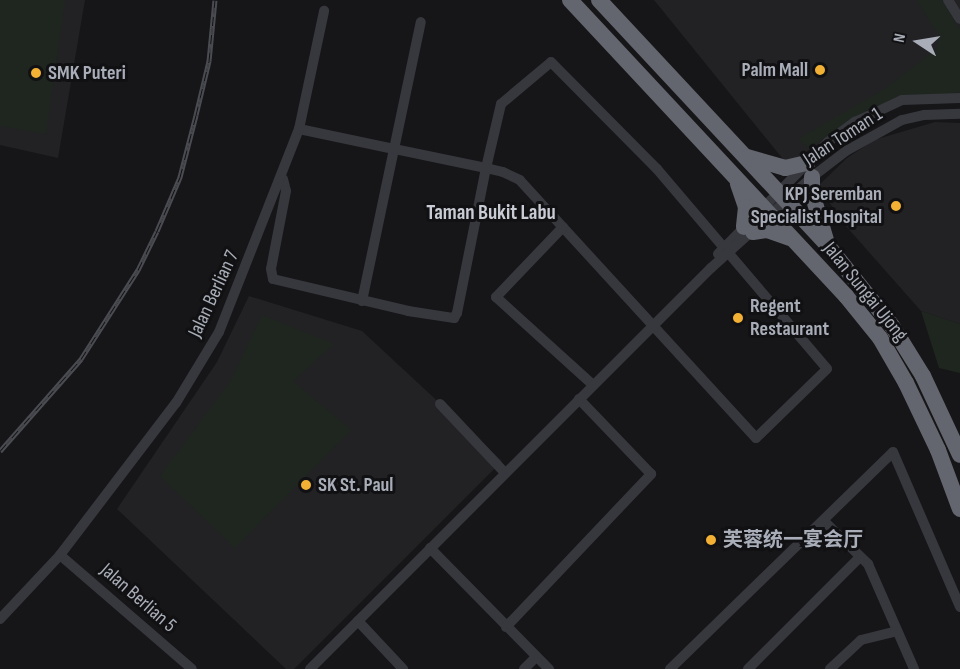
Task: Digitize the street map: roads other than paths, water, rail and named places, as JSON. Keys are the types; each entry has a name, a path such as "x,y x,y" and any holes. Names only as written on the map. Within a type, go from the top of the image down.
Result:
{"highway":[{"name":"Jalan Sungai Ujong","path":"570,0 794,240 880,338 906,383 938,450 960,509"},
{"name":"Jalan Sungai Ujong","path":"599,0 828,246 892,326 923,376 960,455"},
{"path":"744,156 785,168 810,170 815,208 828,246"},
{"path":"735,178 746,207 748,230 767,230 794,240"}],"street":[{"path":"951,1 960,20"},
{"name":"Jalan Berlian 7","path":"60,555 176,403 213,342 283,178 299,129 324,11"},
{"path":"362,301 421,22"},
{"path":"283,178 286,191 271,269 273,279 362,301 454,318 486,168 501,104 551,62 657,169 724,252 827,369 756,438 520,180 486,168 299,129"},
{"name":"Jalan Toman 1","path":"310,669 724,252 810,170 839,133 874,110 902,100 960,98"},
{"name":"Jalan Toman 1","path":"810,170 902,120 960,114"},
{"path":"563,227 496,297 593,385"},
{"path":"506,627 651,474 579,399"},
{"path":"440,404 504,472"},
{"path":"670,669 893,452 960,607"},
{"path":"824,521 868,564 914,669"},
{"path":"430,548 549,669"},
{"path":"0,619 60,555"},
{"name":"Jalan Berlian 5","path":"60,555 192,669"},
{"path":"748,669 860,557"},
{"path":"358,621 403,669"},
{"path":"830,669 861,640 897,631"},
{"path":"524,669 536,657"}],"railway":[{"path":"0,451 81,359 138,270 157,231 180,177 196,115 209,61 215,0"}],"place":[{"name":"Palm Mall","path":"820,70"},
{"name":"SMK Puteri","path":"36,73"},
{"name":"KPJ Seremban Specialist Hospital","path":"896,206"},
{"name":"Regent Restaurant","path":"738,318"},
{"name":"SK St. Paul","path":"306,485"},
{"name":"芙蓉统一宴会厅","path":"711,540"}],"district":[{"name":"Taman Bukit Labu","path":"491,213"}]}
